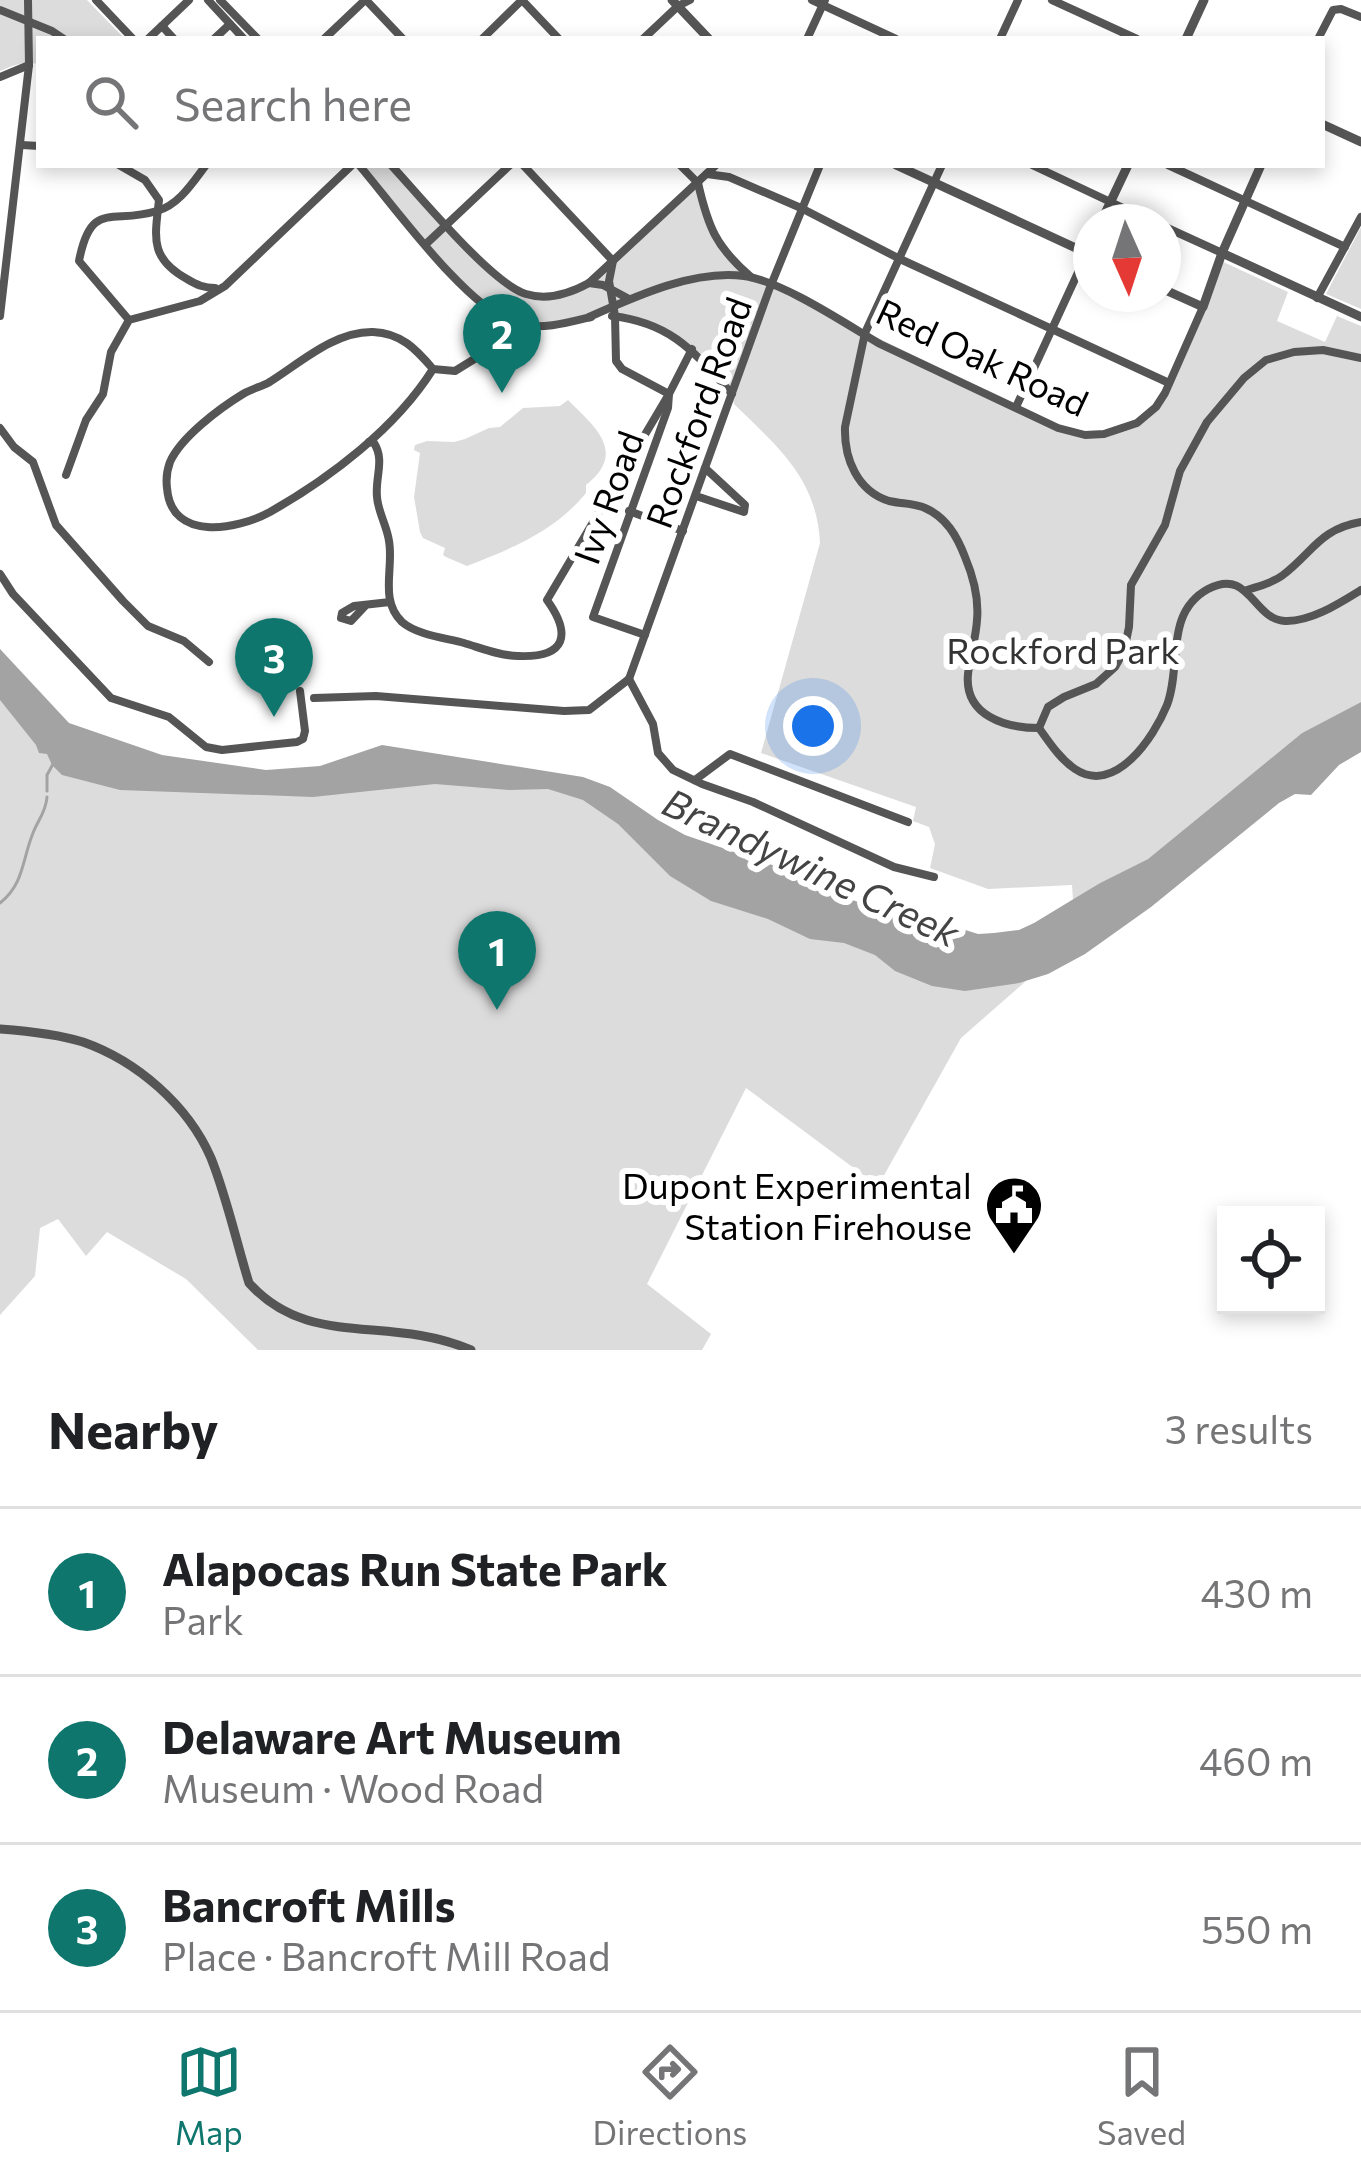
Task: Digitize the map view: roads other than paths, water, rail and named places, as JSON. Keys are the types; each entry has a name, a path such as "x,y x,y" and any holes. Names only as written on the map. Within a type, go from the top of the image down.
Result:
{"street":[{"path":"0,316 22,145 29,65 28,0"},
{"path":"96,0 130,36"},
{"path":"151,36 189,0"},
{"path":"208,0 241,36"},
{"path":"220,0 255,36"},
{"path":"327,36 366,0 400,36"},
{"path":"485,36 522,0 556,36"},
{"path":"646,36 676,2 690,0"},
{"path":"812,0 890,36"},
{"path":"1001,36 1018,0"},
{"path":"1052,0 1130,36"},
{"path":"1187,36 1204,0"},
{"path":"676,2 706,36"},
{"path":"808,36 824,3"},
{"path":"1319,36 1335,9 1361,17"},
{"path":"0,10 58,36"},
{"path":"217,36 230,23"},
{"path":"162,26 171,36"},
{"path":"0,77 29,65"},
{"path":"1325,125 1361,142"},
{"path":"22,145 36,146"},
{"path":"124,168 145,180 159,200 155,242 166,264 209,290 225,286"},
{"path":"129,320 79,261 86,234 91,224 158,211 175,202 203,168"},
{"path":"66,476 86,420 103,394 111,352 129,320 200,301 225,286 353,168"},
{"path":"359,168 490,311 515,323 544,326 615,311 657,326 692,349 732,394"},
{"path":"394,168 499,280 540,297 565,294 589,283 713,168"},
{"path":"426,244 507,168"},
{"path":"527,168 613,261 610,289 616,361 622,369 669,394"},
{"path":"683,168 698,183 715,239 752,278"},
{"name":"Rockford Road","path":"629,680 771,284 819,168"},
{"path":"902,168 1073,244"},
{"path":"942,168 866,333 844,427 847,451 853,470 875,495 921,506 951,528 969,566 977,608 968,676 973,700 994,719 1039,728"},
{"path":"1038,168 1110,203 1127,168"},
{"path":"1174,168 1345,247"},
{"path":"1181,298 1203,308 1260,168"},
{"path":"707,174 729,177 801,208 1169,383"},
{"path":"1317,298 1361,217"},
{"path":"1181,234 1361,317"},
{"name":"Red Oak Road","path":"615,311 630,299 694,280 752,278 880,344 1085,435 1121,430 1144,418 1161,400 1203,308"},
{"path":"589,283 630,299"},
{"path":"1016,407 1073,286"},
{"path":"433,369 417,393 369,442 280,506 236,526 200,527 179,517 168,499 170,463 187,436 244,393 327,346 372,332 391,335 412,344 433,369 455,371 515,323"},
{"path":"369,442 382,454 377,502 391,550 390,602 402,621 425,633 505,655 547,652 556,647 563,630 547,600 692,349"},
{"path":"1039,728 1048,707 1096,684 1115,667 1129,626 1129,590 1165,525 1180,471 1207,422 1244,378 1266,360 1294,352 1323,350 1361,358"},
{"name":"Ivy Road","path":"645,635 593,617 669,394"},
{"path":"0,428 33,462 52,520 110,586 148,626 184,641 209,662"},
{"path":"695,495 744,512 745,505 705,468"},
{"path":"629,511 683,531"},
{"path":"1247,590 1283,575 1338,526 1361,522"},
{"path":"0,574 111,698 169,717 206,747 222,750 303,739 300,691"},
{"path":"1039,728 1076,771 1098,777 1128,764 1166,709 1181,619 1209,589 1225,584 1247,590 1268,615 1283,621 1306,617 1361,590"},
{"path":"366,605 390,602"},
{"path":"314,698 376,696 590,710 629,680 652,724 658,753 673,770 895,867 934,877"},
{"path":"695,780 730,754 908,822"},
{"path":"0,1029 81,1042 146,1076 171,1100 193,1124 210,1155 249,1282 270,1314"},
{"path":"388,1344 444,1341 471,1350"}],"waterway":[{"path":"47,791 53,764"},
{"path":"0,903 18,880 47,797"}],"place":[{"name":"Delaware Art Museum","path":"502,393"},
{"name":"Bancroft Mills","path":"274,717"},
{"name":"Alapocas Run State Park","path":"497,1010"},
{"name":"Dupont Experimental Station Firehouse","path":"1014,1256"}],"park label":[{"name":"Rockford Park","path":"1063,649"}],"water label":[{"name":"Brandywine Creek","path":"812,866"}]}
